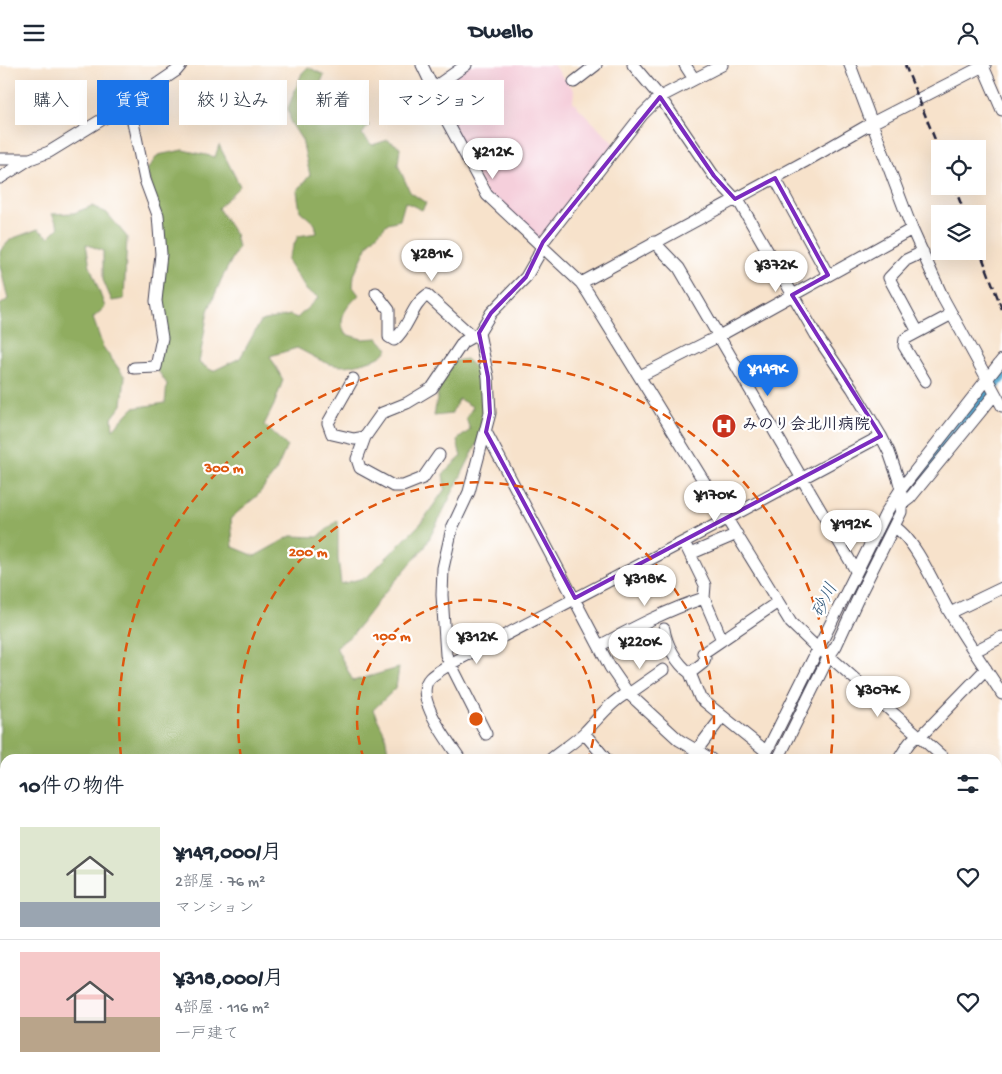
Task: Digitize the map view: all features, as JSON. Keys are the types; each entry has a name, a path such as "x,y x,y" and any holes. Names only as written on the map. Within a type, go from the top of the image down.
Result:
{"street":[{"path":"422,65 430,80"},
{"path":"445,80 466,65"},
{"path":"574,82 596,65"},
{"path":"633,65 660,97 714,176 741,205 816,335 852,388 881,436 889,452 901,489 901,512 836,647 829,656 780,754"},
{"path":"685,65 694,79"},
{"path":"439,455 423,478 403,486 393,486 360,468 358,459 365,437 382,413 407,403 432,388 463,342 476,335 491,313 526,277 538,256 541,246 642,115 660,97 722,65"},
{"path":"850,65 912,229 952,314 988,377 1002,406"},
{"path":"581,283 872,123 984,65 1001,107"},
{"path":"159,80 176,67"},
{"path":"0,178 30,159 49,152 97,123"},
{"path":"134,125 145,180 158,215 161,254 156,301 162,338 156,367 134,368"},
{"path":"449,125 487,195 581,283 728,518 791,623 817,648 829,656 939,754"},
{"path":"0,159 30,159"},
{"path":"775,178 828,275"},
{"path":"640,376 912,229"},
{"path":"654,242 679,267 856,571"},
{"path":"918,332 889,278 906,260 923,253"},
{"path":"376,293 389,310 390,337 394,340 402,333 420,299 427,295 476,335 488,377 490,413 486,432 469,492 452,528 443,568 442,623 446,655 486,734"},
{"path":"925,381 904,346 905,339 952,314"},
{"path":"765,754 886,511 901,489 1002,360"},
{"path":"353,379 328,423 332,434 354,439 365,437"},
{"path":"902,504 910,498 996,393"},
{"path":"486,432 610,667 628,693 692,754"},
{"path":"457,754 427,705 424,692 429,679 450,664 684,542 881,436"},
{"path":"894,527 899,529 915,550 950,613 1001,690"},
{"path":"690,554 737,534"},
{"path":"684,542 705,585 704,598 722,640"},
{"path":"950,613 1002,588"},
{"path":"599,646 669,611 704,598"},
{"path":"690,673 703,663 705,658 703,653 778,602"},
{"path":"664,629 665,638 674,655 684,669 690,673 700,698 764,754"},
{"path":"975,651 1002,637"},
{"path":"902,754 913,739 918,735 922,735 986,669"},
{"path":"557,754 584,733 607,709 663,670"},
{"path":"694,754 722,717"},
{"path":"584,733 602,754"}],"highlighted area":[{"path":"660,97 714,176 735,199 775,178 828,275 792,295 881,436 575,598 486,432 490,413 488,377 479,333 491,313 526,277 543,242"}],"shaded area":[{"path":"466,65 553,65 574,90 573,102 617,147 541,246 487,195 452,125 504,125 504,80 444,80"}],"green space":[{"path":"308,67 324,75 322,80 299,80 302,73"},
{"path":"297,86 297,125 369,125 362,134 372,145 388,140 400,147 398,165 410,192 426,203 422,210 405,202 400,220 388,223 369,243 354,275 353,287 359,295 344,312 342,322 345,334 362,339 378,338 388,349 385,352 375,359 345,366 329,364 297,348 270,356 283,380 264,425 287,446 276,471 258,495 231,518 233,547 255,556 291,536 318,537 338,520 338,558 341,584 367,577 421,523 445,489 443,474 461,457 457,440 470,430 466,418 473,407 459,399 451,414 434,416 440,382 455,361 466,359 478,370 486,390 481,436 425,547 383,595 352,635 336,647 353,681 399,668 396,688 373,710 385,734 388,754 0,754 0,305 8,299 0,266 0,251 11,239 38,229 49,237 59,227 52,214 74,213 92,206 107,213 127,237 124,299 112,301 103,280 103,251 86,244 90,266 105,307 93,318 103,347 125,377 122,405 112,418 113,429 133,408 165,403 167,384 156,368 164,341 167,315 158,294 164,255 147,170 158,155 183,150 215,157 219,145 240,186 218,208 235,234 238,248 222,278 208,311 199,363 213,371 240,358 261,321 290,315 297,318 319,297 307,291 287,260 298,236 317,233 315,224 300,211 297,191 310,175 302,140 291,123 288,108"}],"waterway":[{"name":"砂川","path":"909,488 1002,373"}],"railway":[{"path":"905,65 935,140"},
{"path":"958,195 961,205"},
{"path":"983,260 1002,309"}],"place":[{"name":"みのり会北川病院","path":"724,426"}]}
